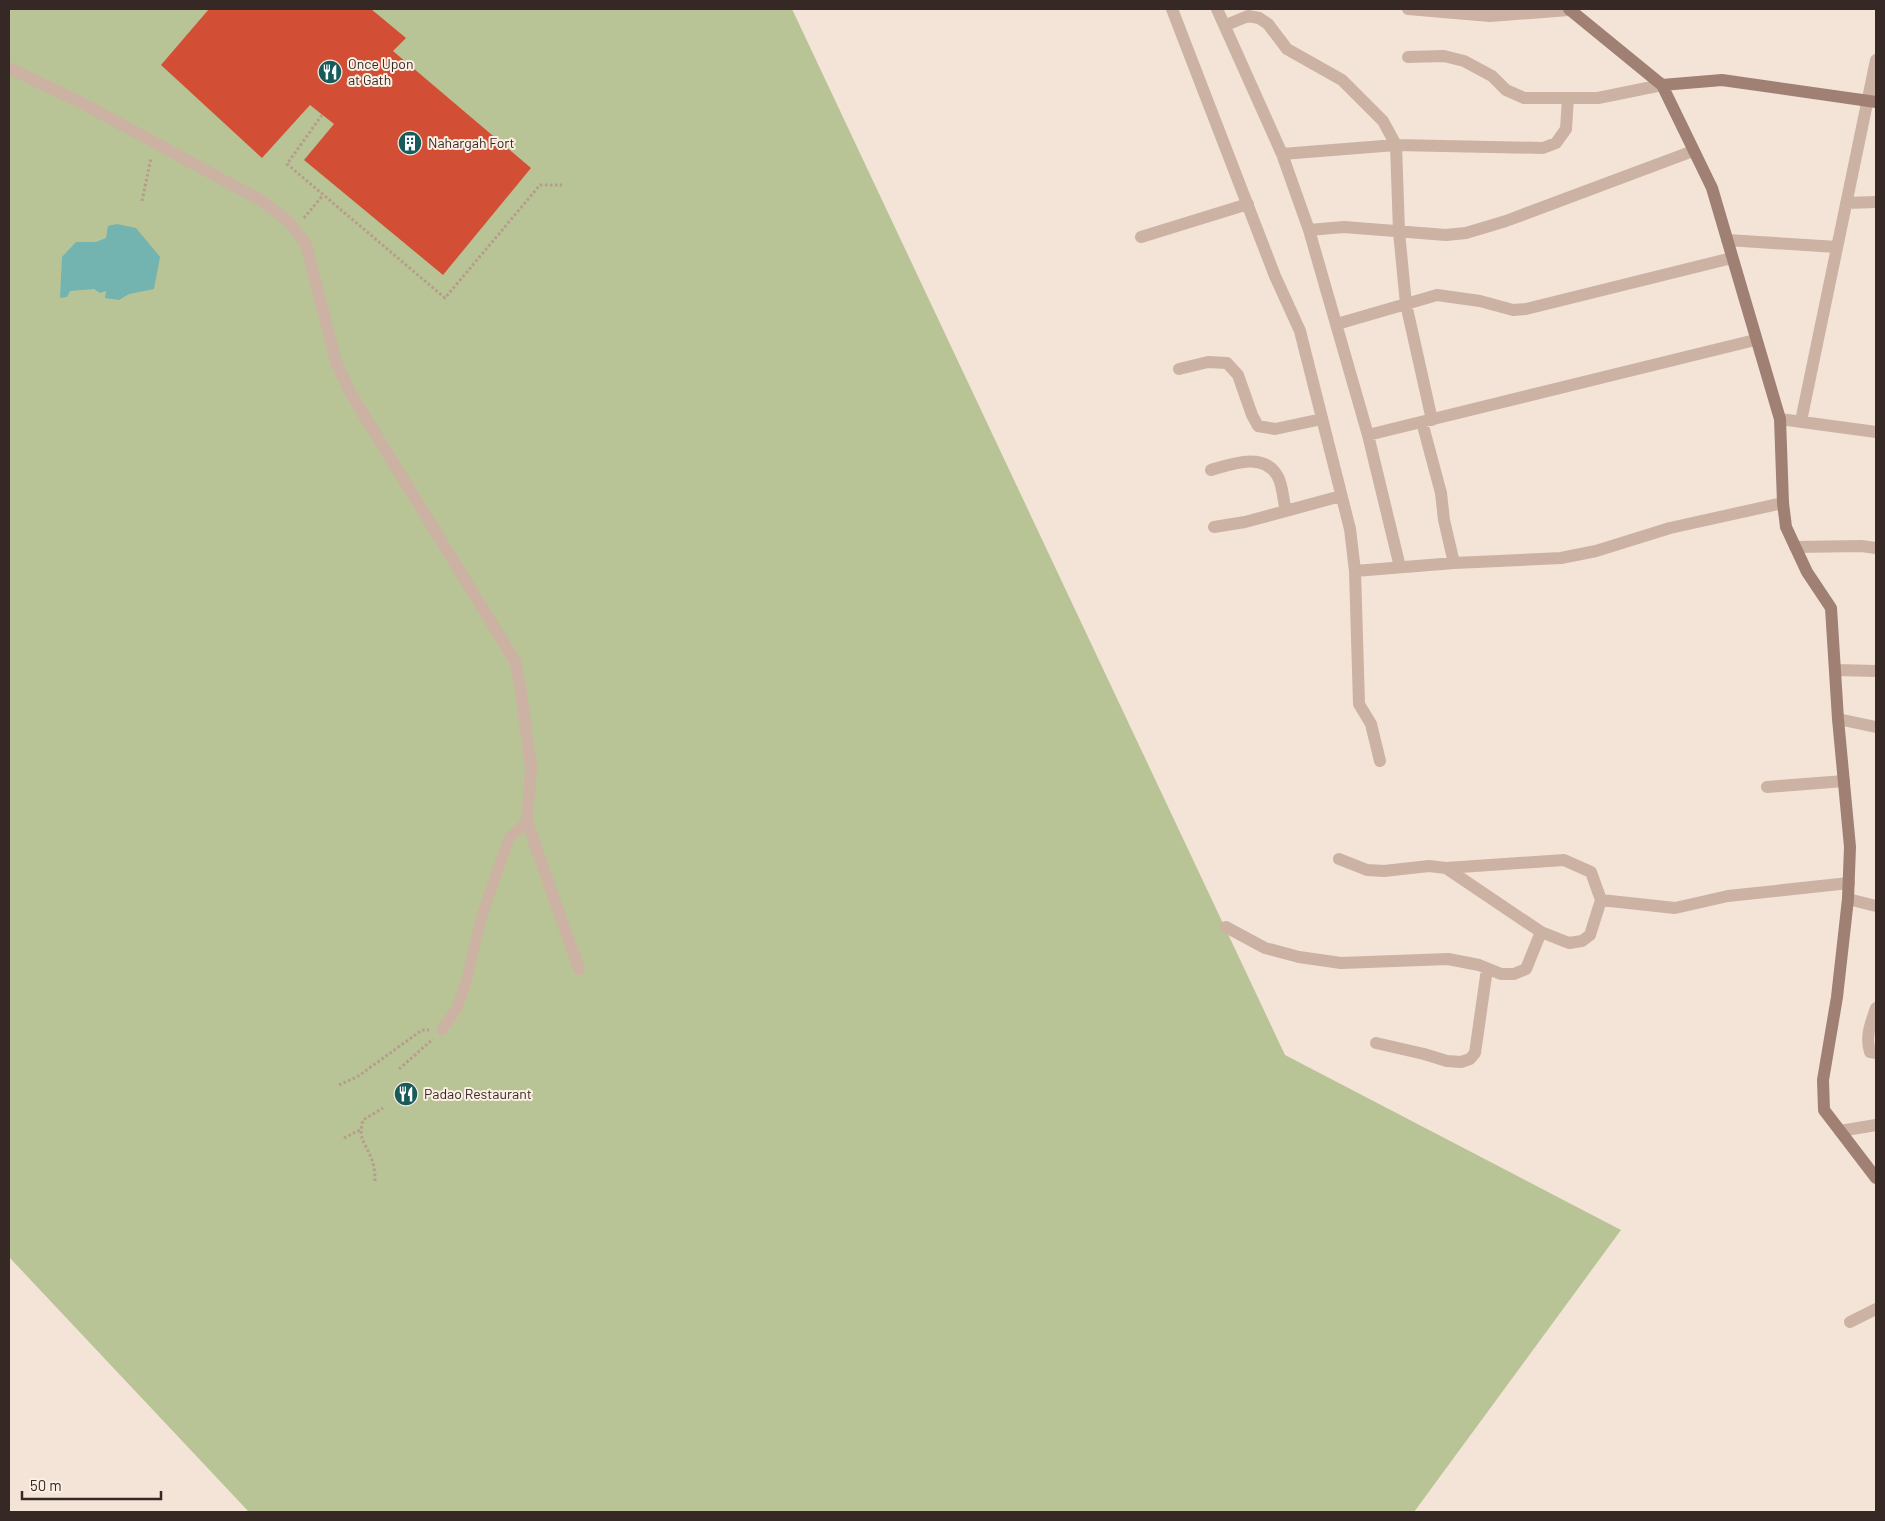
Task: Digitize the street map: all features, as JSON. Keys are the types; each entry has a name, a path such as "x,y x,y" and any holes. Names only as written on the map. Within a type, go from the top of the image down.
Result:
{"street":[{"path":"1172,9 1275,276 1300,331 1350,530 1355,571 1359,704 1371,724 1380,761"},
{"path":"1218,9 1282,154 1309,230 1368,435 1400,567"},
{"path":"1408,9 1490,16 1569,10 1662,85 1712,188 1755,340 1780,419 1783,503 1786,527 1808,572 1831,608 1838,719 1850,847 1848,899 1837,997 1823,1080 1824,1110 1876,1178"},
{"path":"1226,25 1248,16 1259,18 1268,24 1287,49 1342,80 1358,94 1383,120 1396,146 1399,232 1406,304 1441,493 1444,520 1454,563"},
{"path":"1408,57 1444,56 1464,62 1492,76 1506,90 1524,98 1598,98 1662,85 1722,80 1872,101"},
{"path":"1800,421 1846,203 1872,101 1876,60"},
{"path":"9,68 82,103 262,201 288,221 306,244 336,362 351,394 515,661 531,767 527,822 579,970"},
{"path":"1282,154 1396,146 1543,148 1556,144 1566,129 1568,98"},
{"path":"1309,230 1344,227 1377,228 1399,232 1446,235 1466,233 1506,221 1693,151"},
{"path":"1846,203 1876,202"},
{"path":"1141,237 1248,204"},
{"path":"1727,240 1837,247"},
{"path":"1337,324 1437,295 1480,300 1513,310 1526,309 1732,258"},
{"path":"1368,435 1755,340"},
{"path":"1179,369 1208,362 1227,363 1238,375 1252,416 1258,426 1274,429 1322,419"},
{"path":"1780,419 1876,432"},
{"path":"1211,470 1240,462 1253,461 1268,466 1278,477 1286,511"},
{"path":"1214,527 1245,522 1341,496"},
{"path":"1355,571 1454,563 1561,558 1596,551 1670,528 1783,503"},
{"path":"1795,546 1861,546 1876,548"},
{"path":"1835,670 1876,670"},
{"path":"1838,719 1876,727"},
{"path":"1767,787 1844,781"},
{"path":"1339,859 1367,870 1384,872 1429,866 1446,868 1564,860 1591,872 1601,900 1590,935 1582,941 1569,943 1541,932 1446,868"},
{"path":"1601,900 1675,908 1728,896 1849,883"},
{"path":"1848,899 1876,906"},
{"path":"1226,927 1265,948 1298,957 1341,963 1448,959 1501,974 1514,974 1526,969 1541,932"},
{"path":"1376,1043 1447,1061 1462,1062 1470,1059 1476,1053 1487,969"},
{"path":"1876,1008 1867,1042 1870,1052 1876,1053"},
{"path":"1840,1131 1876,1125"},
{"path":"1850,1322 1876,1309"}],"lane":[{"path":"442,1030 457,1008 466,982 482,915 509,838 527,822"}],"path":[{"path":"322,114 287,164 445,298 540,185 562,185"},
{"path":"142,201 154,143"},
{"path":"295,230 323,195"},
{"path":"339,1085 357,1077 422,1030 442,1030"},
{"path":"399,1069 425,1048 442,1030"},
{"path":"375,1181 371,1158 361,1140 360,1130 362,1120 383,1108"},
{"path":"344,1138 360,1130"}],"green space":[{"path":"9,9 792,9 1285,1055 1621,1230 1414,1512 249,1512 9,1257"}],"water":[{"path":"117,224 136,228 160,257 154,289 129,294 119,300 105,298 106,291 100,293 94,289 70,291 67,297 60,298 62,257 76,242 96,242 106,238 108,226"}],"building":[{"name":"Nahargah Fort","path":"209,9 371,9 406,38 393,51 531,168 443,275 304,160 334,124 310,105 262,158 161,65"}],"place":[{"name":"Once Upon at Gath","path":"330,72"},
{"name":"Nahargah Fort","path":"410,143"},
{"name":"Padao Restaurant","path":"406,1094"}]}
